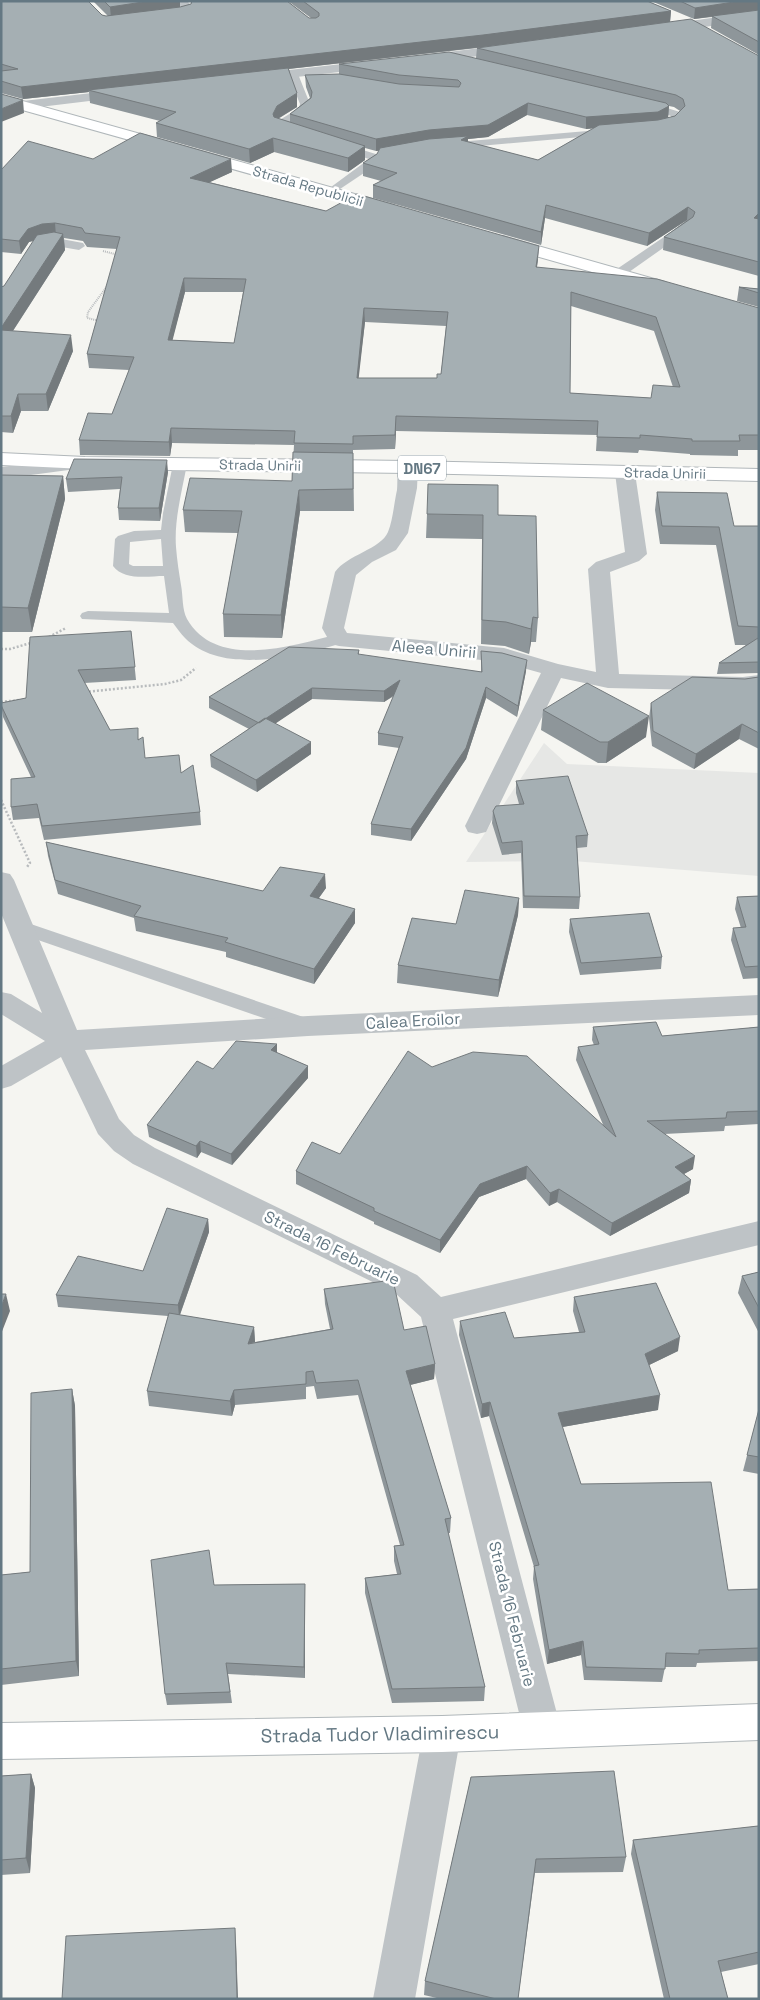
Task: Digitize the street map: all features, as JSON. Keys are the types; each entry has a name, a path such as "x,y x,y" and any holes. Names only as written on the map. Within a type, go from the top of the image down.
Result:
{"main road":[{"name":"Strada Republicii","path":"1,99 404,213"},
{"path":"487,236 672,290"},
{"name":"Strada Unirii","path":"1,459 85,463 408,467 759,475"},
{"name":"Strada Tudor Vladimirescu","path":"1,1741 442,1734 759,1722"}],"street":[{"path":"666,15 692,25 707,34"},
{"path":"647,31 759,15"},
{"path":"407,61 531,46"},
{"path":"236,80 296,78 388,63"},
{"path":"23,106 141,92"},
{"path":"1,473 85,463"},
{"path":"340,640 333,628 346,572 365,558 389,546 398,533 407,488 408,467"},
{"path":"608,681 599,569 629,559 636,554 625,473"},
{"name":"Aleea Unirii","path":"340,640 504,655 554,670 608,681 743,684 759,682"},
{"path":"477,826 554,670"},
{"name":"Strada 16 Februarie","path":"1,880 67,1041 108,1126 124,1143 144,1156 406,1284 435,1311 542,1730"},
{"path":"1,1001 67,1041"},
{"name":"Calea Eroilor","path":"1,1079 67,1041 308,1026 759,1005"},
{"path":"435,1311 759,1233"},
{"path":"394,1999 442,1734"}],"lane":[{"path":"162,17 188,12 189,8 181,1"},
{"path":"445,57 471,63"},
{"path":"305,136 280,128 282,122 304,109 305,104 296,78 330,80"},
{"path":"634,102 676,114 678,119 669,125 648,129"},
{"path":"437,147 623,131"},
{"path":"331,192 379,156 332,143"},
{"path":"618,274 686,226"},
{"path":"30,254 34,247 44,243 56,242 80,246"},
{"path":"180,464 170,513 168,546 178,618 183,628 196,640 212,649 257,656 286,654 340,640"},
{"path":"168,534 134,536 123,539 121,566 130,571 171,571"},
{"path":"88,616 178,618"},
{"path":"19,926 308,1026"}],"path":[{"path":"80,246 113,253 123,258"},
{"path":"102,322 87,318 88,312 109,284"},
{"path":"1,649 10,649 50,637 88,616"},
{"path":"82,692 165,684 180,680 192,672 212,649"},
{"path":"1,702 28,698"},
{"path":"1,800 30,863 26,869"}],"shaded area":[{"path":"544,743 567,764 759,773 759,876 573,861 466,862"}],"building":[{"path":"1,1 88,1 102,15 106,16 180,7 191,4 192,1 287,1 309,18 316,18 319,16 319,13 303,1 647,1 671,11 483,35 21,87 1,81 1,71 18,69 1,64"},
{"path":"104,1 149,1 110,7"},
{"path":"680,1 740,1 695,8"},
{"path":"759,10 759,42 712,16"},
{"path":"691,19 759,56 759,213 754,218 759,219 759,262 664,237 693,217 695,212 688,207 649,233 546,205 541,232 373,185 397,173 363,163 377,154 380,148 429,139 468,136 461,140 538,160 599,125 658,120 675,116 685,106 683,99 676,95 477,48"},
{"path":"449,52 666,103 669,106 658,112 586,117 528,103 488,125 429,130 376,139 290,114 311,98 312,92 305,75 339,74 399,84 459,87 461,83 458,80 399,75 339,64"},
{"path":"288,68 297,93 277,106 273,114 274,117 365,146 348,158 273,138 249,149 156,123 176,112 88,90"},
{"path":"1,94 23,100 1,109"},
{"path":"140,133 231,159 190,178 326,211 357,194 539,246 536,267 657,279 759,308 759,435 739,435 740,441 692,441 692,439 640,435 640,438 597,437 598,421 396,416 395,435 353,436 353,444 294,443 295,431 171,428 169,442 79,440 88,413 112,414 134,357 87,354 120,237 85,233 82,228 55,223 42,224 28,229 19,241 1,239 1,170 28,141 93,159","holes":["184,278 246,279 234,343 168,340","571,292 656,317 680,387 653,385 651,398 570,393","364,308 448,312 441,374 437,374 437,378 357,378"]},
{"path":"54,232 63,234 1,328 1,287 4,286 37,235"},
{"path":"739,287 759,289 759,293"},
{"path":"1,330 71,335 46,394 18,394 11,416 1,416"},
{"path":"293,452 353,453 353,489 299,490 281,615 223,614 242,511 183,510 190,478 292,481"},
{"path":"74,459 167,460 159,508 118,508 122,477 66,479"},
{"path":"1,475 63,476 28,608 1,607"},
{"path":"428,484 498,485 498,515 536,516 538,618 533,617 531,629 506,622 482,620 483,515 427,514"},
{"path":"657,492 727,493 734,526 759,526 759,627 738,626 719,527 662,526"},
{"path":"131,631 135,667 78,670 110,730 138,728 138,740 143,737 145,758 179,755 181,773 193,765 200,812 42,826 37,804 11,807 11,779 35,777 1,705 1,703 26,698 30,637"},
{"path":"758,638 759,662 719,663"},
{"path":"289,647 359,650 358,654 482,672 481,651 502,653 527,660 518,706 486,687 466,748 411,829 371,824 403,737 378,733 400,680 384,691 312,688 259,723 209,697"},
{"path":"692,677 745,679 759,677 759,733 742,724 696,754 653,731 651,703"},
{"path":"587,683 649,716 608,742 600,742 543,710"},
{"path":"265,718 311,742 256,780 210,755"},
{"path":"568,776 588,835 576,836 580,897 524,896 522,841 502,843 493,811 496,806 524,804 516,781"},
{"path":"46,842 263,891 280,867 325,874 310,896 355,909 314,969 225,942 228,938 134,916 141,906 55,880"},
{"path":"465,890 519,898 499,980 398,965 412,918 456,924"},
{"path":"759,896 759,966 745,967 733,928 746,927 737,897"},
{"path":"649,913 662,957 581,963 570,919"},
{"path":"656,1022 662,1036 759,1027 759,1111 727,1112 726,1118 647,1121 695,1156 675,1167 691,1180 612,1223 559,1189 550,1193 527,1166 480,1184 440,1240 374,1211 374,1208 296,1171 312,1142 340,1154 408,1051 432,1067 473,1052 527,1056 616,1137 578,1047 599,1044 593,1027"},
{"path":"236,1041 277,1044 271,1050 308,1066 231,1154 200,1141 196,1146 147,1125 197,1061 213,1069"},
{"path":"167,1208 208,1219 178,1305 56,1295 78,1256 143,1271"},
{"path":"759,1272 759,1308 742,1276"},
{"path":"393,1280 404,1330 426,1326 435,1364 406,1371 451,1518 445,1519 485,1687 392,1689 365,1578 401,1574 394,1546 404,1545 358,1380 316,1383 313,1371 306,1372 306,1384 234,1390 230,1401 147,1391 169,1313 254,1327 248,1344 333,1329 324,1289"},
{"path":"656,1283 680,1337 645,1354 660,1395 558,1413 581,1484 711,1482 728,1590 759,1589 759,1648 699,1650 699,1654 666,1653 665,1669 586,1667 583,1641 549,1650 534,1566 539,1565 490,1402 482,1404 460,1321 505,1312 514,1338 585,1332 574,1297"},
{"path":"1,1294 6,1294 1,1307"},
{"path":"72,1389 76,1661 1,1669 1,1575 30,1572 31,1393"},
{"path":"759,1409 759,1457 747,1455"},
{"path":"209,1550 214,1585 305,1584 304,1667 226,1663 230,1692 165,1694 151,1560"},
{"path":"614,1771 626,1857 536,1859 518,1999 496,1999 425,1981 471,1777"},
{"path":"31,1774 26,1858 1,1860 1,1776"},
{"path":"759,1826 759,1952 718,1961 728,1999 670,1999 633,1840"},
{"path":"235,1928 237,1999 62,1999 66,1936"}]}
